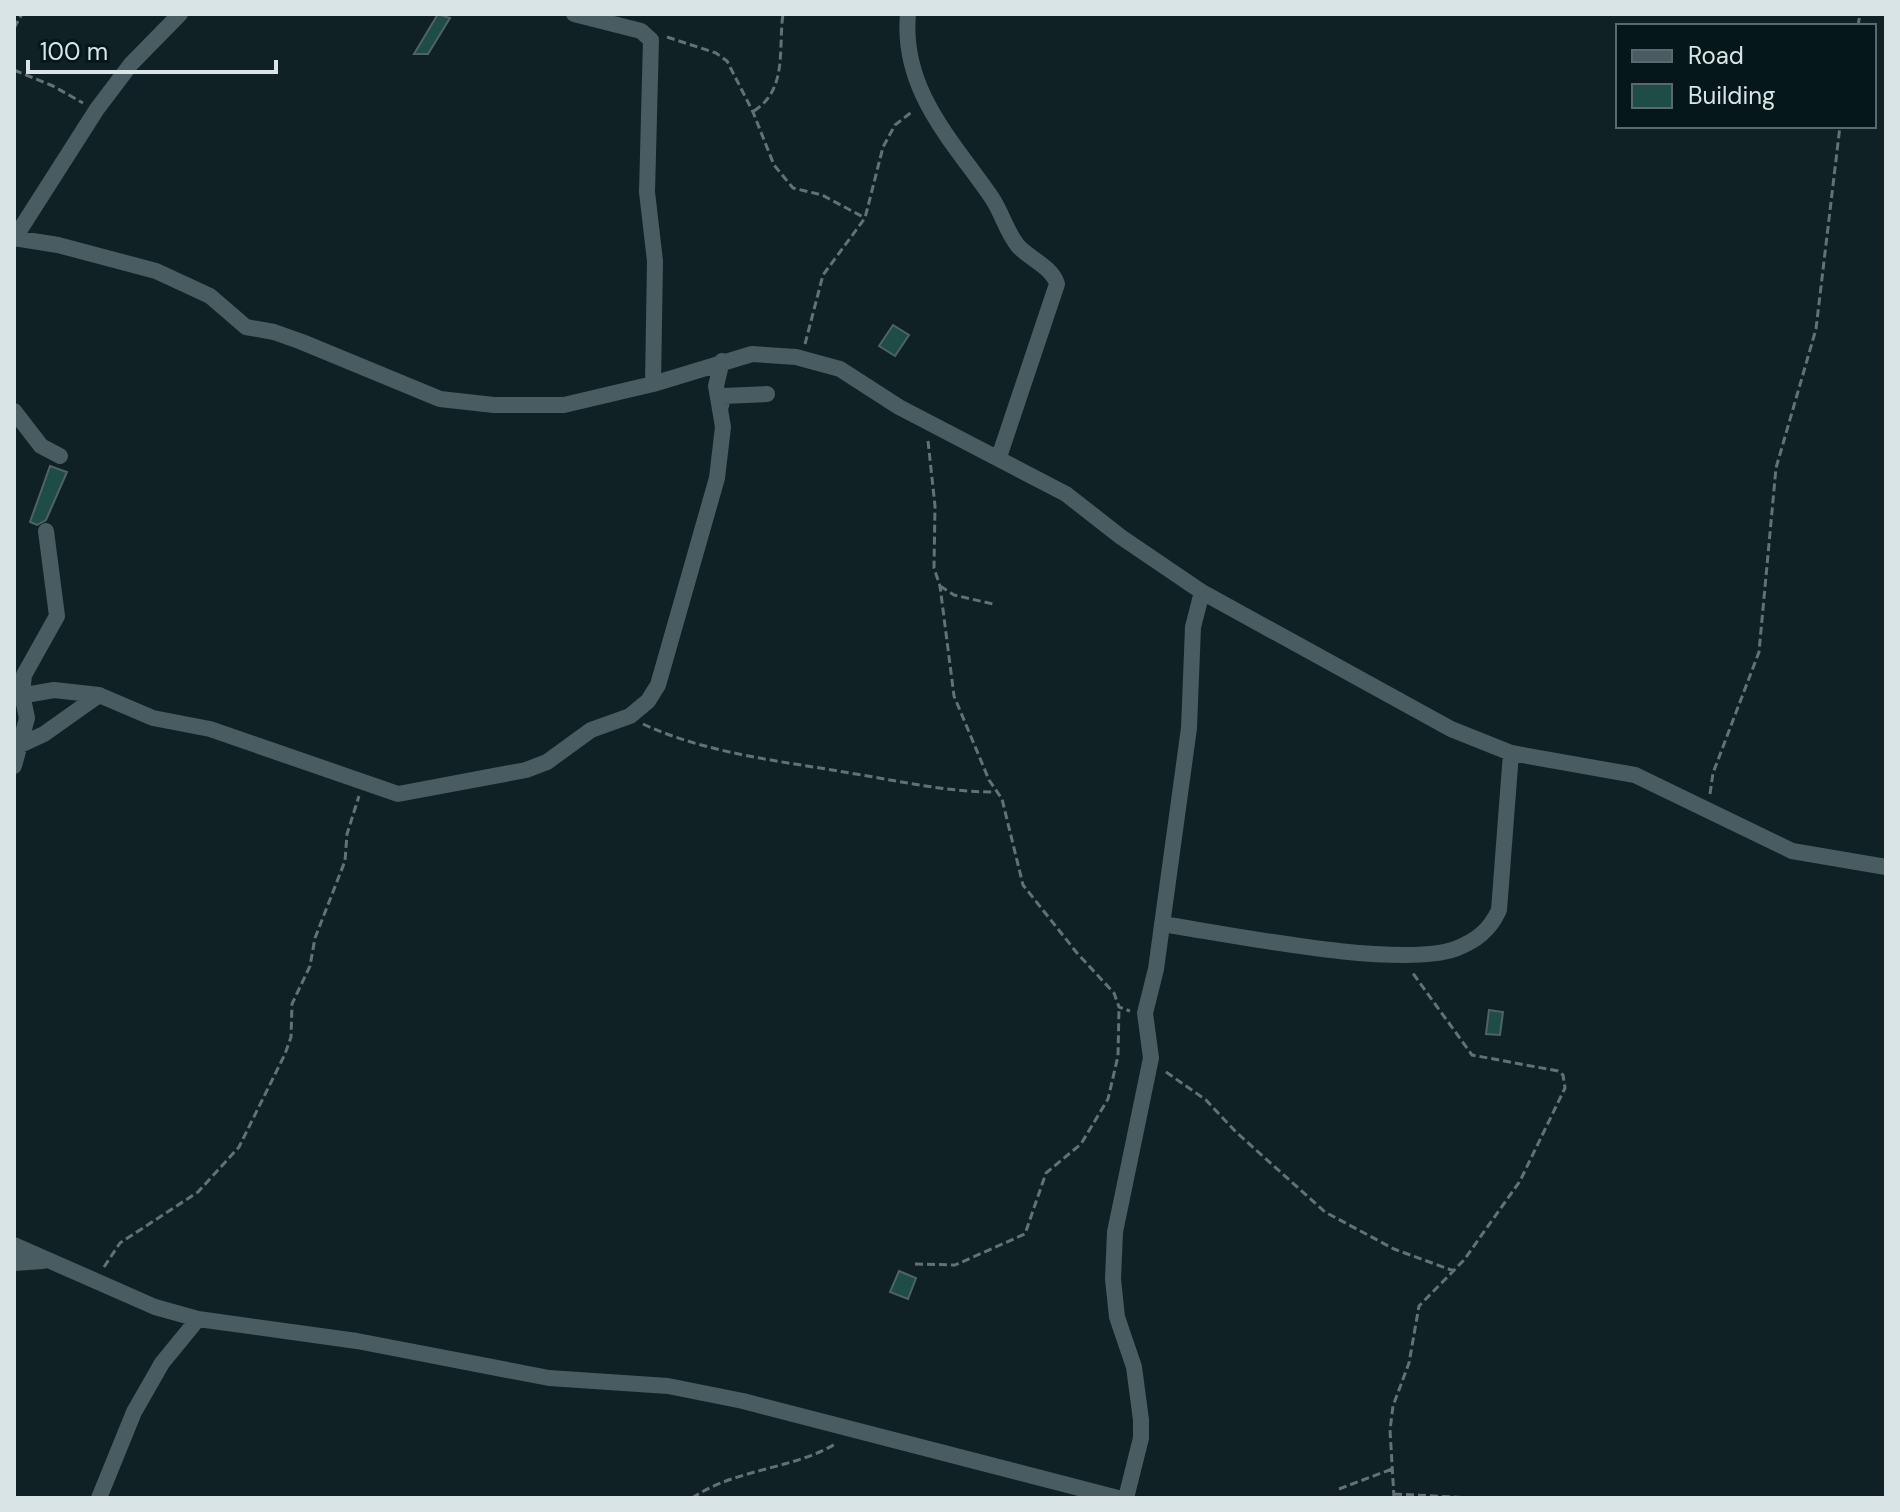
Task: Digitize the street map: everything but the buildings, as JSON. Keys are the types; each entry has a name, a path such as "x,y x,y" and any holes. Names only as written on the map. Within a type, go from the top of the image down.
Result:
{"street":[{"path":"180,14 131,64 97,109 14,238 58,245 156,271 210,296 246,327 288,337 440,399 494,405 564,405 653,384 752,354 796,357 840,369 927,421 1066,494 1121,537 1202,592 1451,729 1511,753 1617,769 1792,851 1886,867"},
{"path":"574,14 647,34 653,56 647,192 655,261 653,384"},
{"path":"908,14 905,44 928,103 948,139 994,201 1006,229 1019,247 1054,276 1057,284 999,457"},
{"path":"721,406 716,386 722,361"},
{"path":"18,695 54,690 99,695 153,718 210,729 388,792 408,794 449,782 526,770 568,750 591,730 630,716 648,701 658,685 704,532 721,453 723,396 767,394"},
{"path":"14,411 41,446 60,456"},
{"path":"14,766 27,718 18,695 24,675 57,616 46,531"},
{"path":"1126,1498 1141,1438 1141,1420 1134,1367 1117,1317 1113,1279 1115,1232 1151,1058 1145,1013 1162,924 1189,728 1193,627 1202,592"},
{"path":"17,747 44,734 99,695"},
{"path":"1162,924 1354,952 1397,954 1452,950 1492,926 1499,910 1511,753"},
{"path":"14,1245 155,1307 198,1319 357,1341 549,1378 668,1386 743,1401 1118,1498"},
{"path":"14,1263 49,1261"},
{"path":"99,1498 141,1400 162,1363 198,1319"}],"path":[{"path":"14,28 22,14"},
{"path":"753,112 767,102 775,87 783,59 783,14"},
{"path":"647,34 703,49 727,61 782,178 793,188 822,195 865,218"},
{"path":"14,70 97,109"},
{"path":"796,357 808,335 823,275 865,218 883,147 901,119 928,103"},
{"path":"1707,810 1713,773 1759,652 1776,468 1816,329 1840,128"},
{"path":"915,1264 955,1265 1025,1234 1046,1173 1081,1144 1108,1099 1118,1056 1119,1007 1114,993 1077,953 1023,885 1006,811 954,696 940,586 934,568 935,506 927,421"},
{"path":"940,586 954,595 993,604"},
{"path":"630,716 662,732 767,760 930,788 997,792"},
{"path":"105,1283 104,1266 120,1243 198,1192 239,1147 291,1037 292,1004 310,966 315,938 345,861 355,801 367,783"},
{"path":"1397,954 1472,1055 1546,1068 1564,1077 1565,1091 1520,1181 1454,1271 1419,1306 1409,1363 1393,1406 1394,1496 1474,1498"},
{"path":"1119,1007 1145,1013"},
{"path":"1151,1058 1206,1100 1236,1132 1325,1212 1394,1249 1454,1271"},
{"path":"692,1498 714,1483 807,1459 854,1432"},
{"path":"1339,1489 1392,1469"}]}
